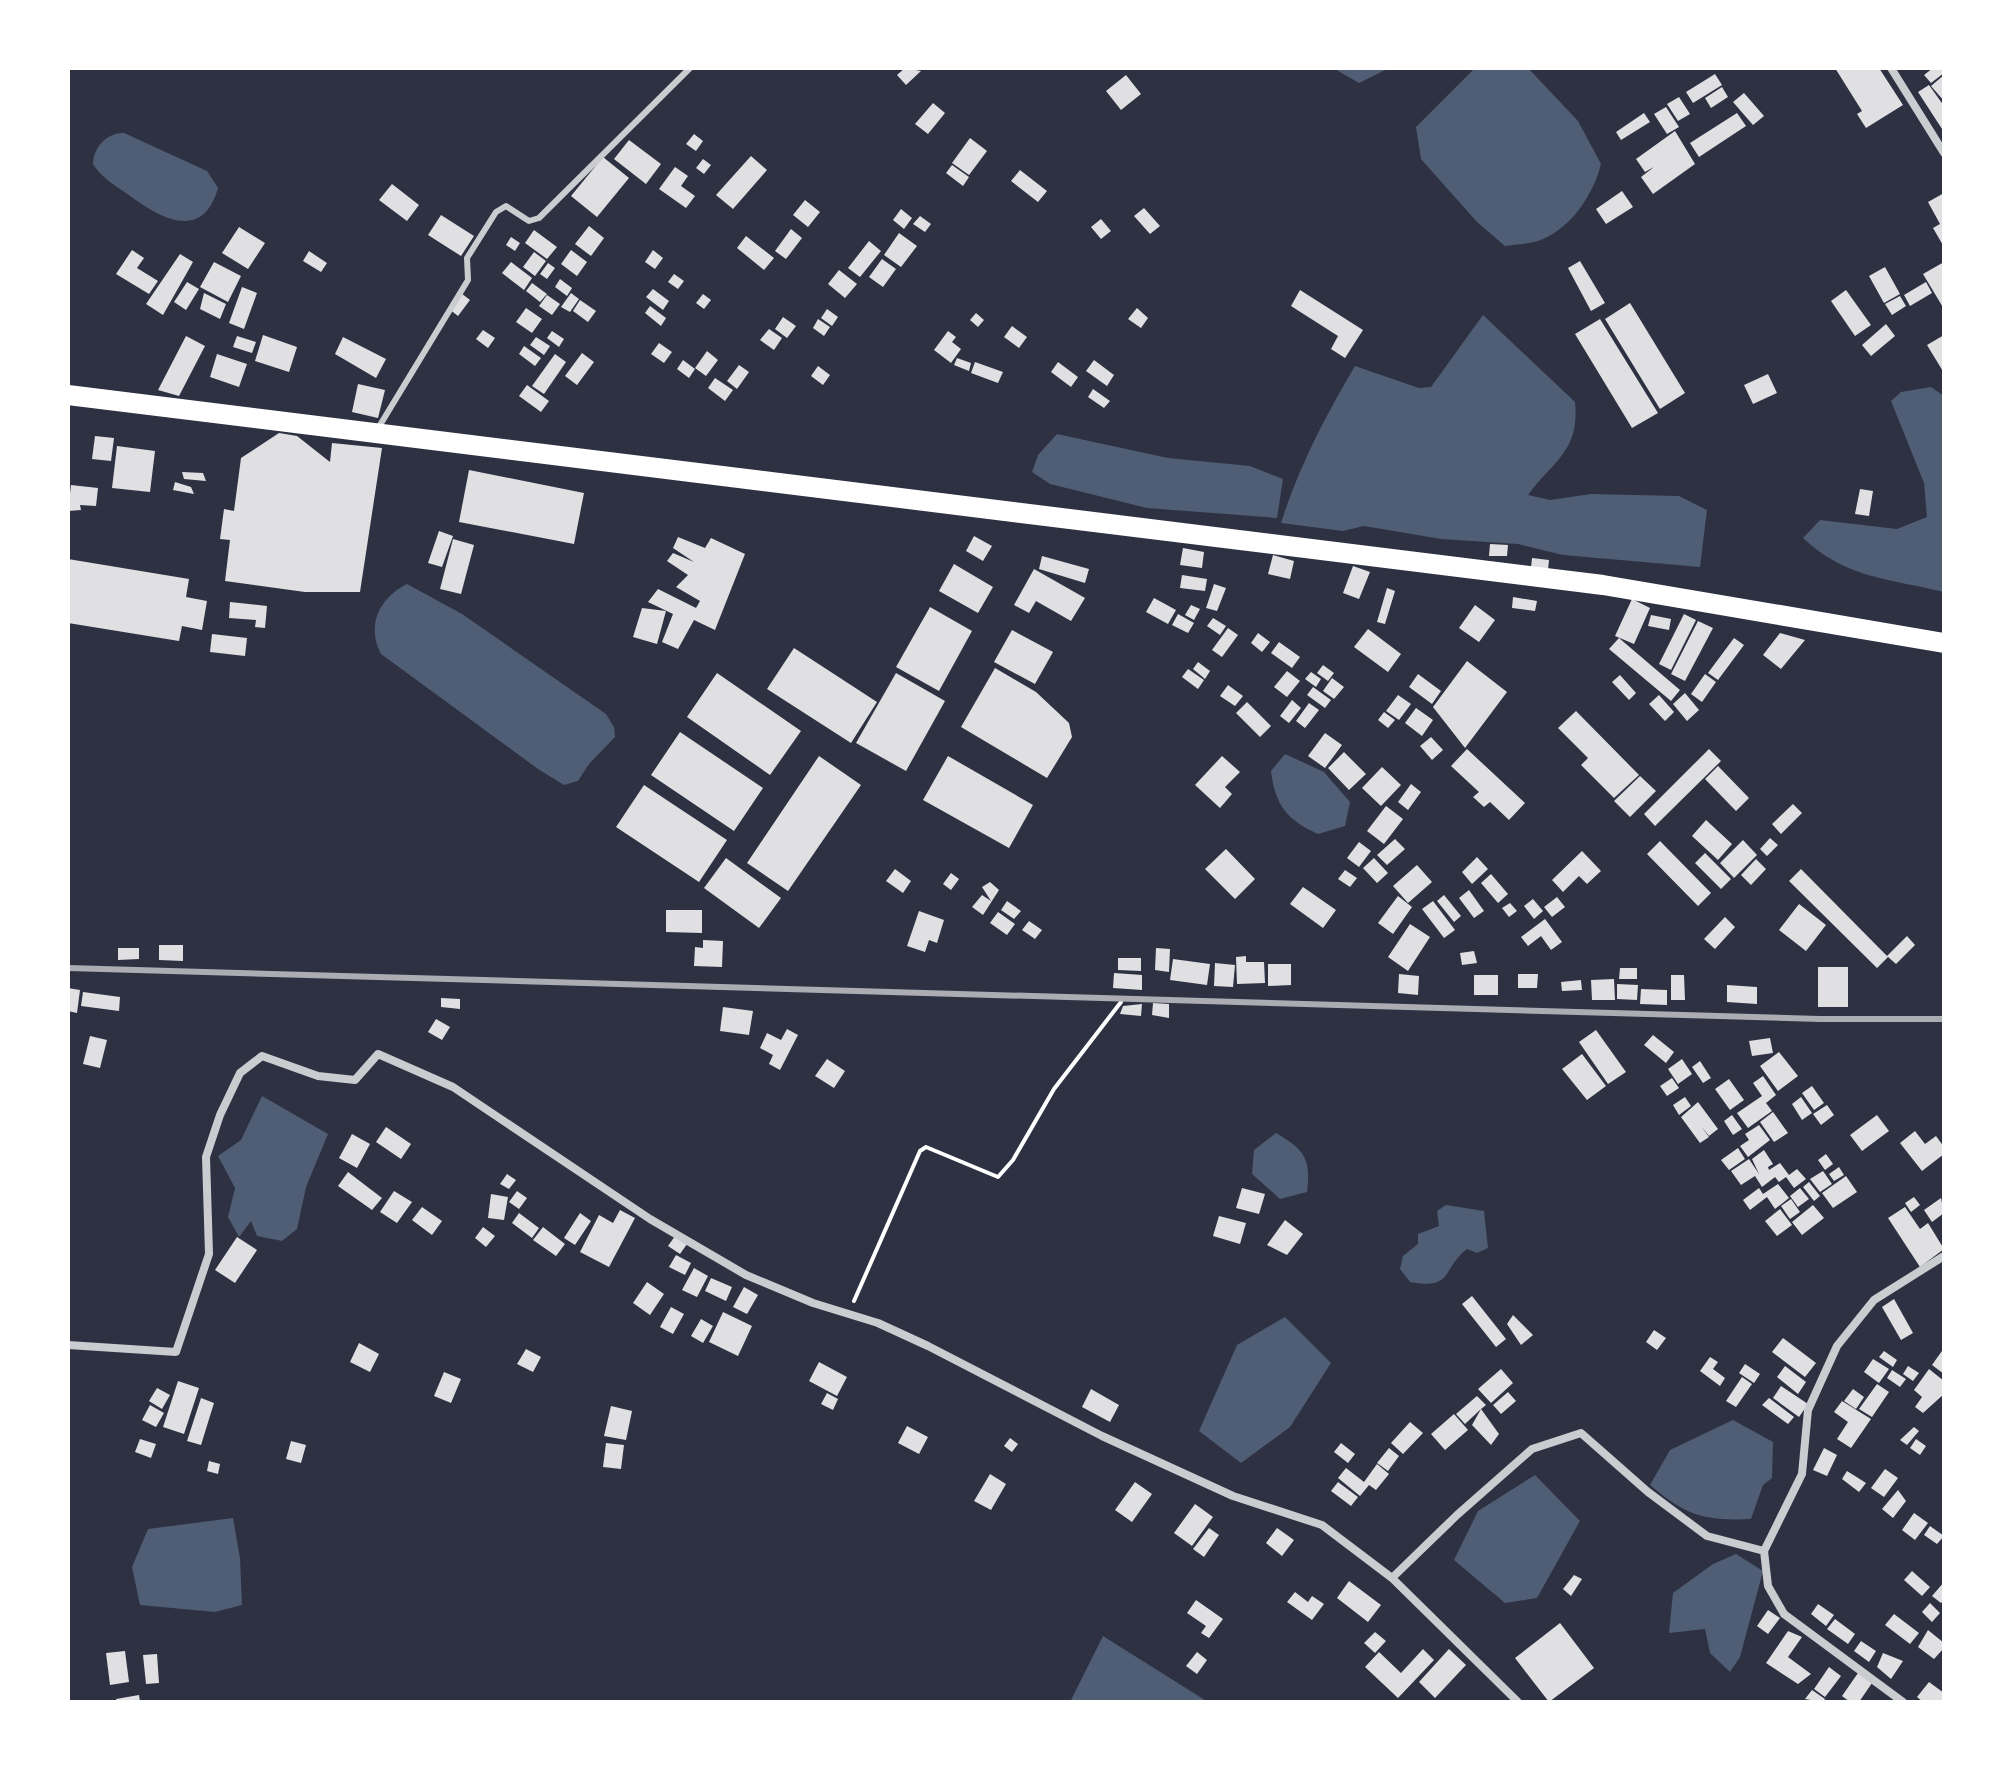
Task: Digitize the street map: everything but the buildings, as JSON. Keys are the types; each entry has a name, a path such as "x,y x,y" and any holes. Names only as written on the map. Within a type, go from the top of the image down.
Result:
{"main road":[{"path":"68,395 1603,585 1944,643"}],"street":[{"path":"1891,68 1944,153"},
{"path":"68,1345 176,1352 209,1254 206,1157 220,1115 240,1073 262,1056 318,1076 355,1080 378,1054 453,1087 650,1219 746,1275 928,1346 1102,1436 1233,1496 1322,1525 1392,1578 1518,1702"},
{"path":"1903,1702 1784,1614 1768,1586 1764,1551 1802,1474 1808,1410 1837,1346 1874,1300 1944,1256"},
{"path":"1392,1578 1532,1449 1581,1433 1648,1492 1707,1536 1764,1551"}],"lane":[{"path":"375,433 468,280 467,258 496,212 506,206 529,221 539,218 690,68"}],"path":[{"path":"849,1314 874,1249 920,1151 926,1147 992,1177 1002,1175 1054,1089 1121,1002"}],"water":[{"path":"1333,68 1389,68 1359,83"},
{"path":"1475,68 1528,68 1578,121 1601,164 1593,186 1572,218 1554,234 1539,241 1505,246 1477,222 1421,159 1416,127"},
{"path":"124,133 207,171 218,188 211,205 201,216 190,221 165,217 138,202 100,173 93,164 98,147 112,135"},
{"path":"1483,315 1575,402 1575,419 1569,444 1528,495 1550,500 1591,494 1679,496 1707,510 1700,567 1563,555 1518,544 1441,539 1364,526 1343,531 1281,523 1314,442 1355,366 1419,388 1431,387"},
{"path":"1931,387 1944,396 1944,592 1852,569 1819,551 1803,538 1820,520 1897,529 1927,517 1924,483 1891,401 1901,392"},
{"path":"1057,434 1168,458 1250,466 1283,479 1277,518 1147,508 1050,484 1032,472 1038,455"},
{"path":"407,584 462,614 606,714 614,727 615,737 589,764 578,781 564,785 538,769 381,654 375,633 378,614 389,597"},
{"path":"1285,754 1324,772 1350,802 1345,826 1318,834 1298,823 1284,810 1271,771"},
{"path":"262,1096 328,1134 306,1187 297,1229 282,1241 257,1236 251,1221 239,1237 228,1217 235,1188 218,1156 241,1140"},
{"path":"1276,1133 1304,1156 1308,1171 1307,1192 1280,1199 1252,1174 1254,1150"},
{"path":"1446,1205 1484,1211 1488,1248 1477,1253 1467,1249 1441,1280 1424,1284 1410,1282 1400,1269 1403,1256 1418,1244 1418,1234 1439,1226 1437,1211"},
{"path":"1285,1317 1331,1363 1290,1427 1241,1463 1199,1431 1237,1345"},
{"path":"1733,1420 1773,1442 1772,1478 1763,1485 1751,1519 1721,1519 1697,1514 1674,1504 1650,1485 1670,1450"},
{"path":"1535,1475 1580,1521 1537,1598 1505,1603 1454,1560 1478,1511"},
{"path":"233,1518 240,1558 242,1605 215,1612 140,1605 132,1567 148,1529"},
{"path":"1736,1554 1763,1571 1740,1657 1730,1672 1710,1653 1705,1629 1669,1633 1673,1593 1713,1564"},
{"path":"1103,1636 1208,1702 1070,1702"}],"railway":[{"path":"68,968 1820,1019 1944,1019"}]}
